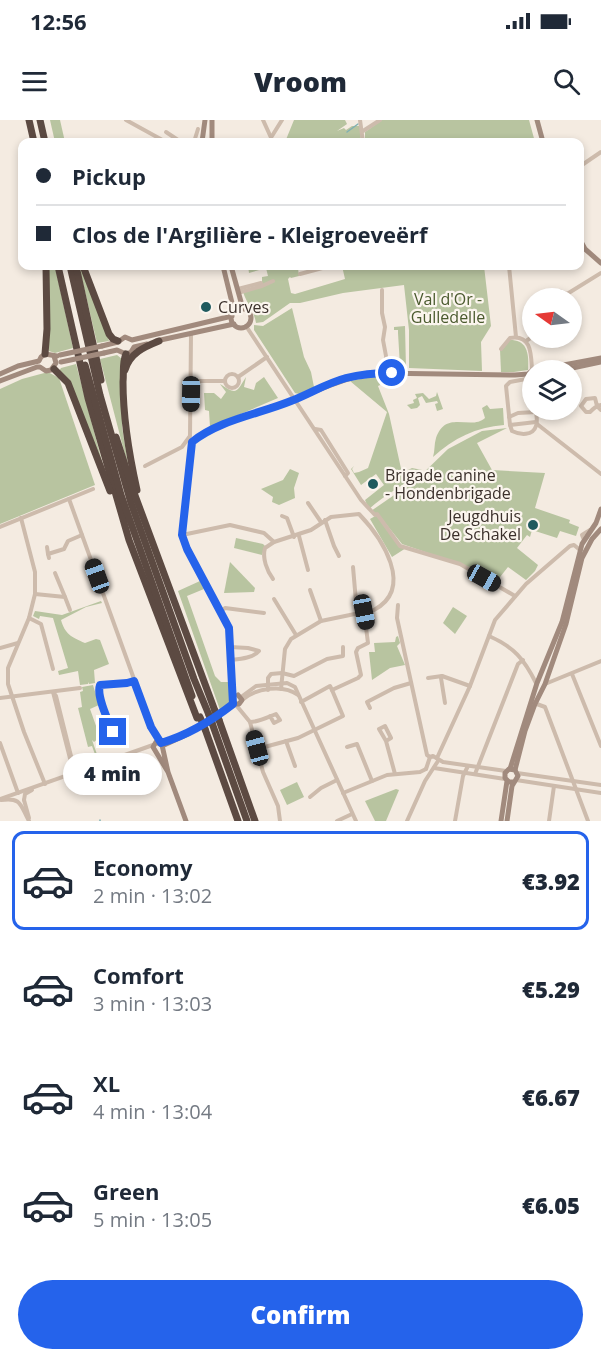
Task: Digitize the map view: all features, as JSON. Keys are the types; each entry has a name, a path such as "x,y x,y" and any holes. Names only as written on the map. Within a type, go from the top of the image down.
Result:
{"highway":[{"path":"29,120 32,138"},
{"path":"40,120 44,138"},
{"path":"45,354 46,270"},
{"path":"59,270 88,398 129,540"},
{"path":"64,270 83,355 112,465 198,717"},
{"path":"71,270 100,395 128,493 190,669 204,702 212,713"},
{"path":"77,270 104,394 123,461 194,656 247,821"},
{"path":"85,270 109,334 118,342"},
{"path":"124,376 126,366 137,352 159,341"},
{"path":"123,352 124,417 128,451 140,505"},
{"path":"57,361 68,383 228,793 236,821"},
{"path":"194,656 204,702"},
{"path":"215,722 255,821"},
{"path":"203,730 236,821"},
{"path":"219,776 228,793"}],"street":[{"path":"126,120 159,138"},
{"path":"203,138 205,120"},
{"path":"212,120 212,138"},
{"path":"262,120 272,136 282,120"},
{"path":"360,120 363,138"},
{"path":"363,131 380,120"},
{"path":"537,120 542,138"},
{"path":"195,138 198,129"},
{"path":"166,132 175,138"},
{"path":"584,164 601,152"},
{"path":"584,247 601,263"},
{"path":"224,270 234,324"},
{"path":"232,270 243,309 251,316 246,326 241,328 234,324 134,347 131,352 104,353 57,361 45,354 41,357 40,364 46,371 57,361 118,342 125,337 132,340 233,314 243,309"},
{"path":"300,274 313,270"},
{"path":"509,270 516,337"},
{"path":"577,288 601,273"},
{"path":"239,290 262,286 273,281"},
{"path":"239,290 261,283"},
{"path":"382,290 385,373"},
{"path":"246,326 361,500 375,515 377,514 400,546 463,566 515,596"},
{"path":"191,334 191,439 182,535 187,549 229,628 233,683 237,700 250,722 263,772 278,806 280,821"},
{"path":"501,349 507,340 516,337 522,339"},
{"path":"132,340 134,347"},
{"path":"118,342 123,352"},
{"path":"238,377 267,357"},
{"path":"582,364 601,360"},
{"path":"582,365 601,360"},
{"path":"0,374 18,366 40,364"},
{"path":"0,381 40,364"},
{"path":"145,466 182,447 191,439 344,379 385,373 522,374"},
{"path":"225,381 226,377 231,374 238,377"},
{"path":"225,381 228,386 234,387 238,384 238,377"},
{"path":"522,378 506,385 512,431 524,434 532,431 537,420"},
{"path":"191,381 225,381"},
{"path":"599,405 601,410"},
{"path":"509,417 522,413"},
{"path":"510,425 537,423 601,474"},
{"path":"0,527 93,489"},
{"path":"69,499 186,821"},
{"path":"308,503 323,521 339,556"},
{"path":"507,821 512,771 523,730 564,623 582,551 583,538 596,524 601,509"},
{"path":"273,579 269,574 265,548 311,530 331,517 359,514 390,559 393,585 391,596 382,606 321,621 296,635 285,649 281,688"},
{"path":"364,520 375,515"},
{"path":"282,516 287,518 296,536 308,570"},
{"path":"21,518 35,572 34,594 29,618 7,673 12,697 45,784"},
{"path":"182,535 230,525 264,533 274,543"},
{"path":"582,551 601,529"},
{"path":"47,547 49,556 64,549 68,541 82,535"},
{"path":"407,821 470,686 495,620 515,596 572,545 582,551"},
{"path":"352,567 357,613"},
{"path":"55,573 70,610"},
{"path":"310,590 321,621"},
{"path":"34,594 65,597"},
{"path":"274,599 296,635"},
{"path":"398,605 397,618 430,757 430,769"},
{"path":"221,611 225,608 264,613"},
{"path":"332,690 361,675 356,652 368,642 364,612"},
{"path":"29,618 41,624 53,669"},
{"path":"489,636 512,649 542,682"},
{"path":"0,648 18,642"},
{"path":"7,646 14,652"},
{"path":"230,647 259,651 245,659 231,660"},
{"path":"268,687 268,678 271,674 282,673 294,676 327,659 343,656 343,647"},
{"path":"475,774 518,664 524,660"},
{"path":"542,682 572,674 601,661"},
{"path":"572,674 601,746"},
{"path":"428,678 442,676 470,686"},
{"path":"442,676 445,703"},
{"path":"101,737 113,732 100,698 99,686 134,681"},
{"path":"370,708 367,702 411,682"},
{"path":"0,800 20,796 75,773 176,740 237,700 280,683 292,684 295,687 356,821"},
{"path":"257,748 286,741 343,716 330,686 301,702"},
{"path":"268,687 291,690 298,696"},
{"path":"0,698 80,688"},
{"path":"53,692 75,773"},
{"path":"533,703 545,707 588,821"},
{"path":"250,722 270,716"},
{"path":"286,741 295,766"},
{"path":"386,741 395,774"},
{"path":"0,743 29,820"},
{"path":"347,747 357,744 372,781"},
{"path":"430,757 468,766 601,785"},
{"path":"454,821 468,766"},
{"path":"343,793 395,774 430,769 466,772 511,781 601,793"},
{"path":"501,821 512,771"},
{"path":"310,796 337,780"},
{"path":"549,821 554,786"},
{"path":"337,821 352,814"}],"green space":[{"path":"50,120 60,120 64,138 54,138"},
{"path":"294,120 345,120 347,124 337,131 360,126 361,138 287,138"},
{"path":"382,120 529,120 534,138 365,138 365,132"},
{"path":"49,270 56,270 73,348 55,353 49,351"},
{"path":"80,270 83,270 109,341 97,343"},
{"name":"Val d'Or - Gulledelle","path":"266,270 298,270 299,276 288,279 291,293 295,294 345,279 343,270 484,270 491,326 481,342 482,371 409,368 409,330 404,285 290,303 263,322 256,323 243,292 262,285 262,277 268,276"},
{"path":"292,308 314,387 299,394 295,393 254,330 254,325 263,326"},
{"path":"405,326 406,369 396,369 400,366 398,330 394,330 394,327"},
{"path":"510,340 521,343 522,348 526,349 528,359 522,360 522,371 501,372 500,349"},
{"path":"117,355 122,359 122,427 129,470 100,359"},
{"path":"76,364 103,465 59,371 61,368"},
{"path":"48,372 59,378 95,485 0,524 0,389 22,379"},
{"path":"393,376 394,379 378,386 389,414 402,473 412,468 422,470 369,509 365,500 384,485 376,474 361,485 351,469 354,466 352,469 354,473 368,468 387,412 350,381"},
{"path":"246,377 244,387 254,390 256,383 264,377 278,398 210,427 209,411 205,410 204,393 214,393 221,399 226,392 220,384 236,391"},
{"path":"437,392 443,409 437,411 435,404 438,403 437,401 426,403 422,396 418,398 420,405 417,408 411,409 407,405 414,403 413,400 417,398 415,394 423,393 429,399 436,396"},
{"path":"487,405 490,409 503,408 504,425 484,428 466,435 449,444 433,457 435,440 440,429 452,422 473,423 485,418 482,408"},
{"path":"507,428 477,443 492,470 545,473 535,508 570,520 569,523 579,527 576,536 560,531 557,538 532,530 530,537 527,535 517,548 538,565 526,580 508,567 496,582 469,567 402,544 378,514 371,511 416,480 448,449 482,431"},
{"path":"290,469 299,473 294,488 295,498 279,505 272,502 273,497 261,489 283,480"},
{"path":"377,515 400,547 406,548 392,557 370,519"},
{"path":"236,538 263,544 265,546 262,555 234,548"},
{"path":"230,562 255,588 254,592 224,593"},
{"path":"200,581 204,589 187,596 215,676 221,682 229,682 229,703 220,710 178,591"},
{"path":"101,601 102,603 86,607 61,620 67,632 76,639 85,643 100,640 109,664 94,670 95,683 89,684 88,682 88,684 80,685 78,671 59,675 58,671 68,668 53,618 40,616 39,619 33,616 35,611 62,615"},
{"path":"453,607 467,616 455,634 443,623"},
{"path":"398,636 400,643 397,646 405,665 390,668 372,680 369,652 375,652 374,643 395,642"},
{"path":"93,685 99,705 90,709 100,737 94,742 92,740 99,760 92,746 88,747 78,708 82,707 80,692 83,691 82,687"},
{"path":"297,782 304,797 287,805 280,790"},
{"path":"396,789 399,790 386,821 375,821 365,801"}],"waterway":[{"path":"347,132 358,124"}],"place":[{"name":"Curves","path":"206,307"},
{"name":"Brigade canine - Hondenbrigade","path":"373,484"},
{"name":"Jeugdhuis De Schakel","path":"533,525"}],"route":[{"path":"113,732 100,698 98,687 100,685 134,681 151,727 157,740 161,743 176,740 188,734 233,704 229,628 187,549 182,535 192,442 222,426 344,379 366,374 392,373"}]}
